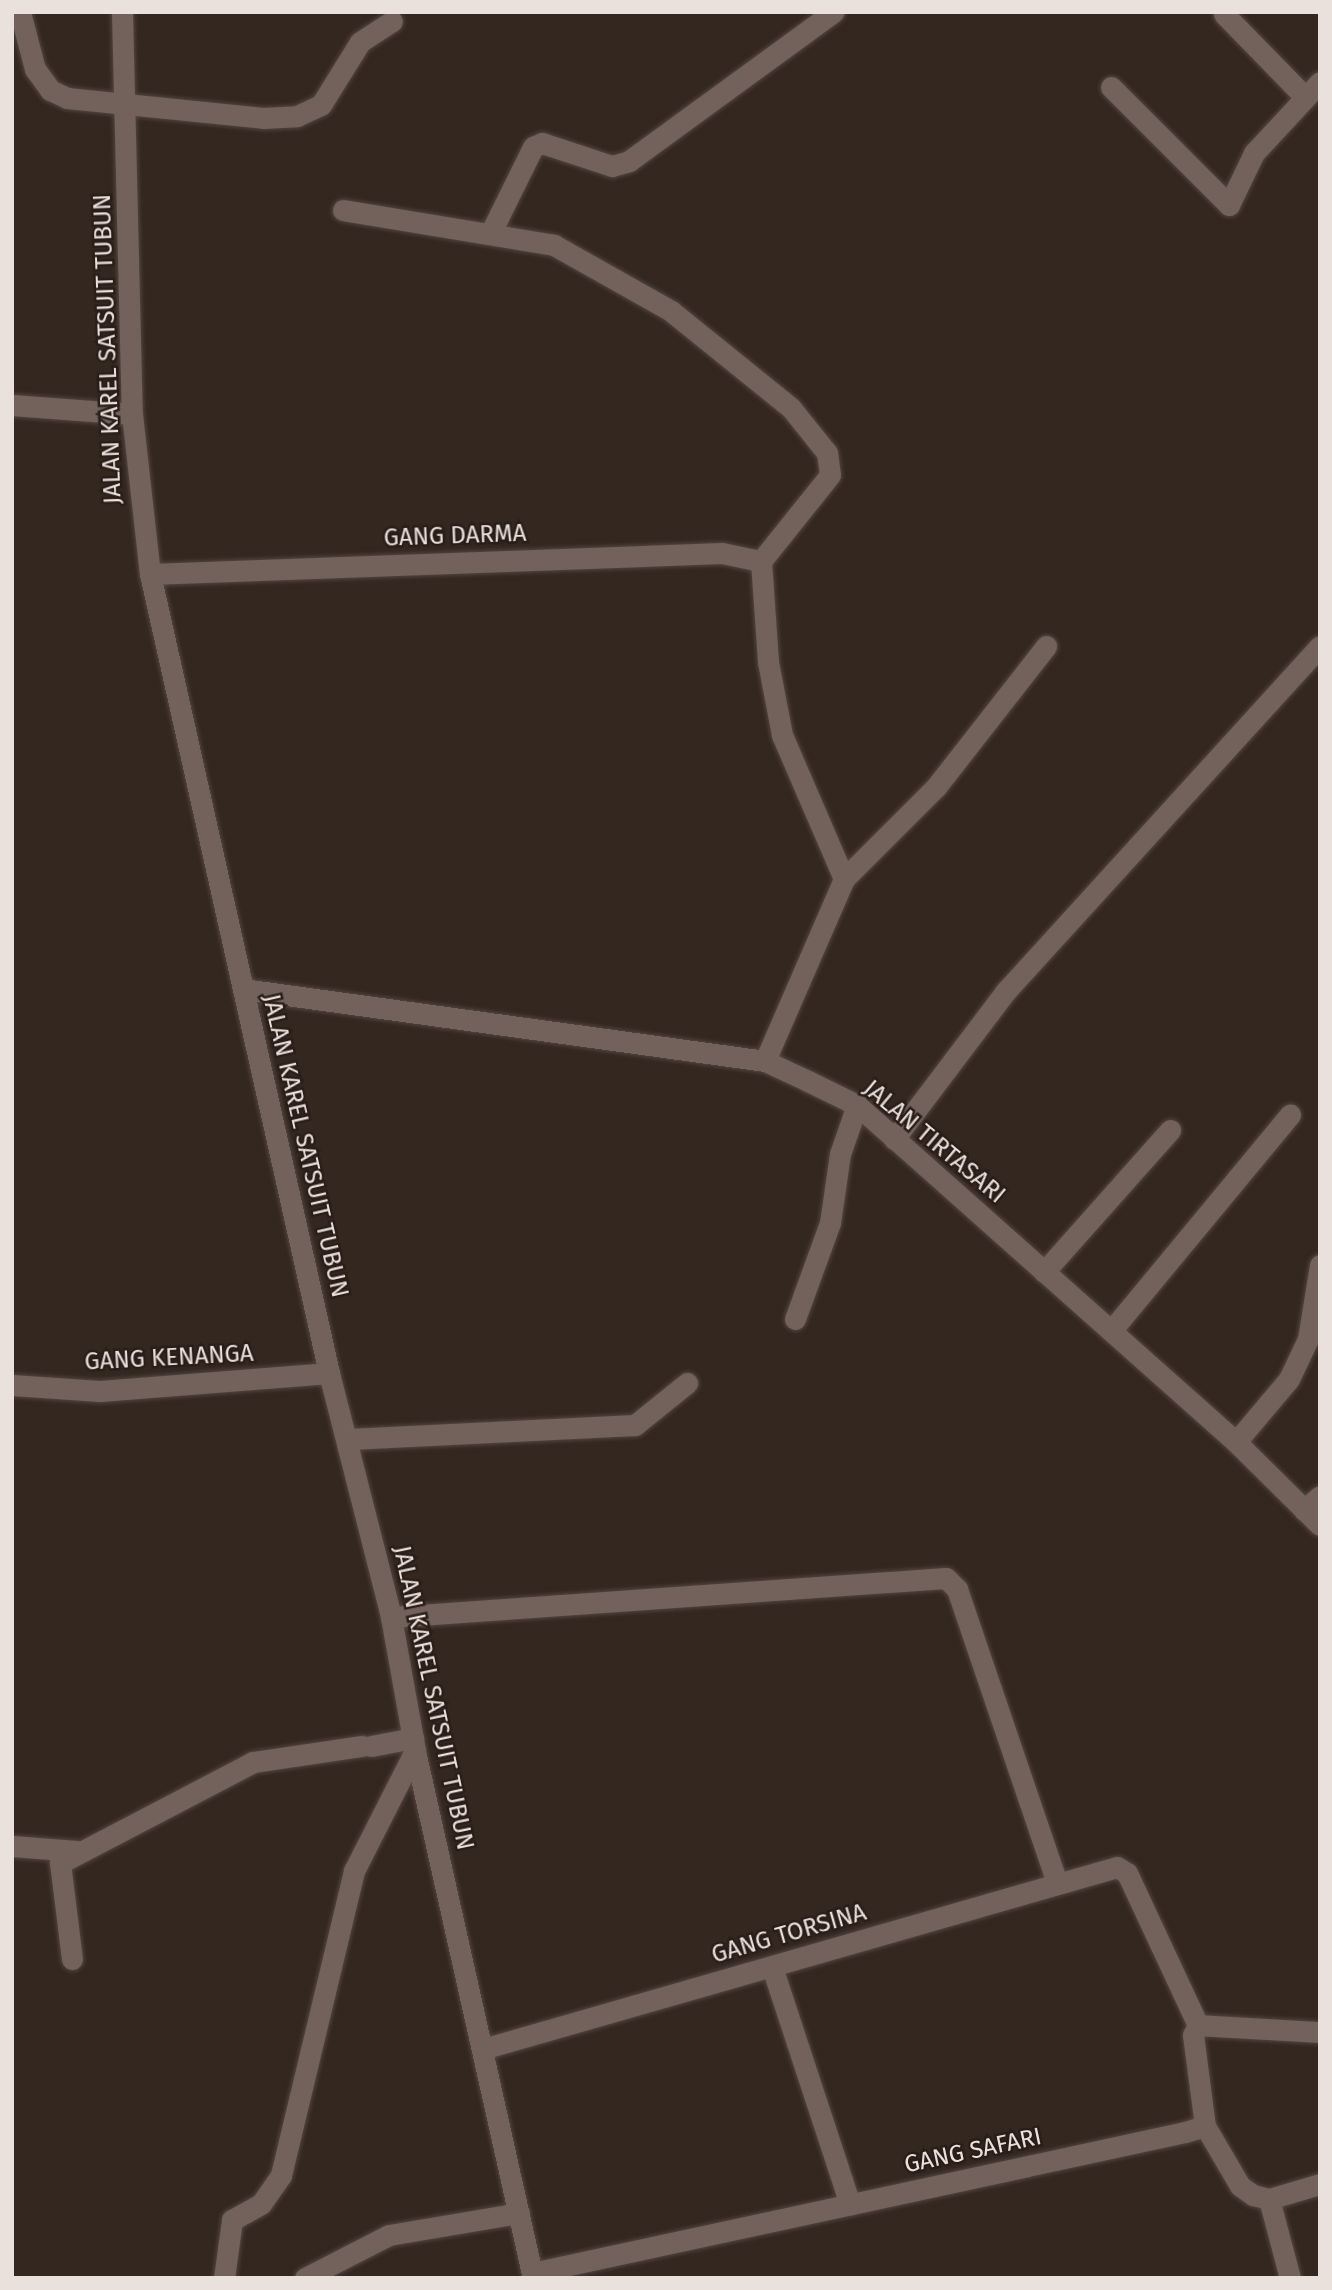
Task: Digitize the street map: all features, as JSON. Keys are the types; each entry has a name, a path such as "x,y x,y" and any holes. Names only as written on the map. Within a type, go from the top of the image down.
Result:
{"street":[{"path":"20,12 35,69 50,90 126,106 298,116 321,105 360,42 392,21"},
{"name":"JALAN KAREL SATSUIT TUBUN","path":"122,12 132,414 150,574 329,1373 349,1439 391,1617 414,1745 486,2048 532,2275"},
{"path":"492,230 533,147 542,143 611,166 629,161 833,12"},
{"path":"1224,15 1304,96"},
{"path":"1111,86 1229,205 1254,153 1304,96 1320,82"},
{"path":"343,210 492,230 554,245 671,311 790,408 827,453 830,475 761,561 768,662 782,735 844,879"},
{"path":"12,405 132,414"},
{"name":"GANG DARMA","path":"150,574 722,553 761,561"},
{"path":"765,1061 844,879 936,787 1046,646"},
{"path":"894,1139 1006,991 1320,646"},
{"name":"JALAN TIRTASARI","path":"243,989 765,1061 857,1105 1236,1442 1312,1503 1320,1525"},
{"path":"795,1319 830,1223 840,1154 857,1105"},
{"path":"1111,1331 1290,1115"},
{"path":"1044,1272 1170,1130"},
{"path":"1236,1442 1289,1379 1303,1349 1320,1265"},
{"name":"GANG KENANGA","path":"12,1385 100,1391 329,1373"},
{"path":"349,1439 635,1425 687,1383"},
{"path":"391,1617 946,1578 957,1589 1057,1882"},
{"path":"72,1959 57,1876 60,1863 77,1851 253,1762 367,1746 414,1745 354,1871 281,2175 261,2204 232,2220 224,2278"},
{"path":"12,1846 77,1851"},
{"name":"GANG TORSINA","path":"486,2048 1107,1868 1127,1873 1198,2025"},
{"path":"772,1967 850,2204"},
{"path":"1320,2032 1212,2021 1198,2025 1193,2035 1205,2126 1240,2186 1269,2199 1320,2184"},
{"name":"GANG SAFARI","path":"532,2275 1205,2126"},
{"path":"1269,2199 1290,2278"},
{"path":"305,2278 389,2235 519,2213"}]}
